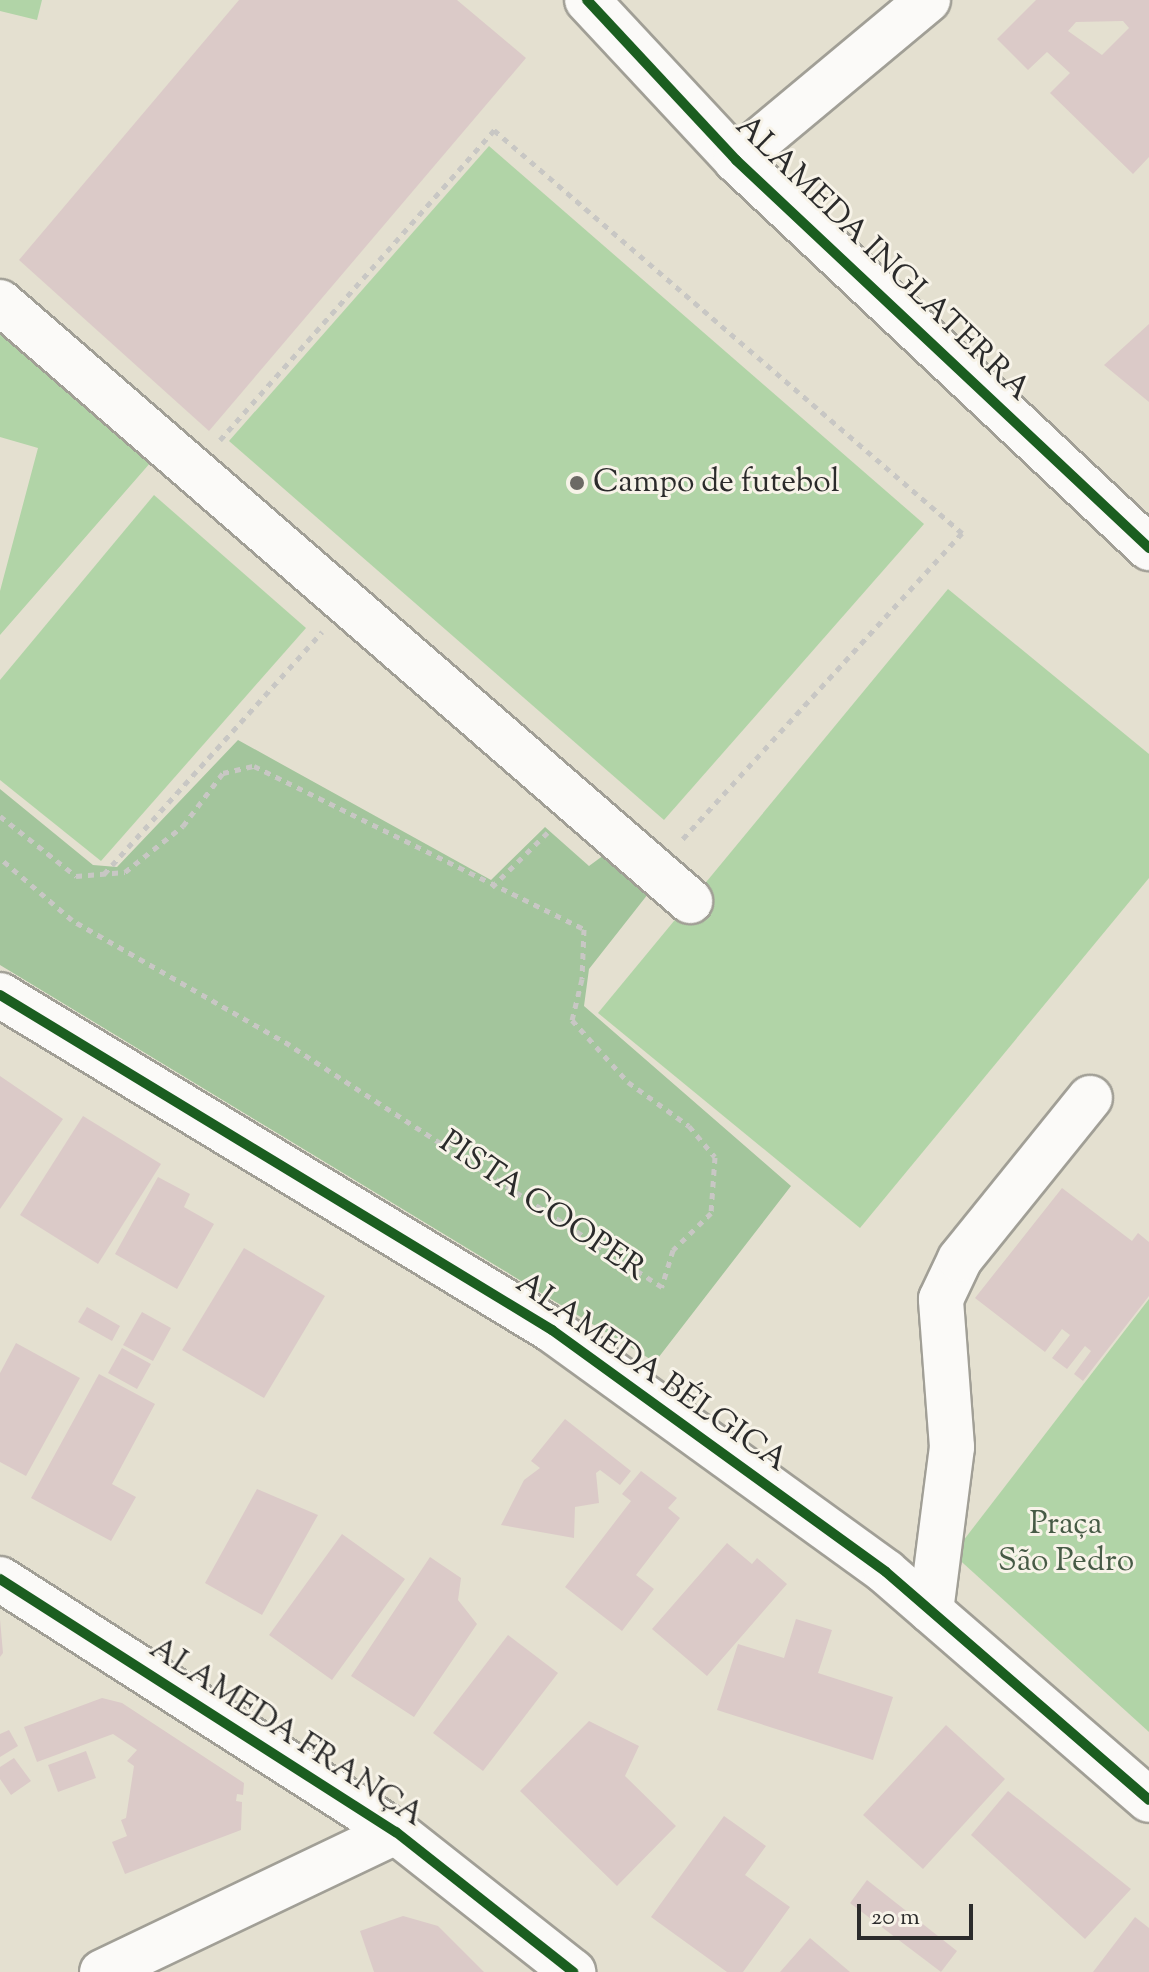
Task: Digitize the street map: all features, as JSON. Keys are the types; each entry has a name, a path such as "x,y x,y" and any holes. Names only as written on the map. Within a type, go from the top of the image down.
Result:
{"street":[{"name":"ALAMEDA INGLATERRA","path":"587,0 736,160 1149,548"},
{"path":"736,160 928,0"},
{"path":"0,302 575,805 690,901"},
{"name":"ALAMEDA BÉLGICA","path":"0,995 552,1330 886,1572 1149,1800"},
{"path":"931,1611 952,1447 941,1299 960,1259 1090,1098"},
{"name":"ALAMEDA FRANÇA","path":"0,1579 396,1832 573,1972"},
{"path":"102,1972 396,1832"}],"path":[{"path":"192,470 494,130 962,533 653,871"},
{"path":"104,874 347,605"},
{"path":"492,887 575,805"}],"green space":[{"path":"0,0 42,0 37,20 0,11"},
{"name":"Campo de futebol","path":"489,146 924,524 664,820 229,441"},
{"path":"0,330 151,462 0,635 0,591 38,448 0,437"},
{"path":"154,495 306,628 101,861 0,780 0,680"},
{"path":"948,589 1149,754 1149,878 860,1228 598,1013"},
{"path":"238,740 491,880 545,827 589,866 604,855 648,894 589,969 584,1006 791,1186 655,1362 0,965 0,789 93,865 117,867"},
{"name":"Praça São Pedro","path":"1149,1299 1149,1732 953,1554"}],"building":[{"path":"239,0 457,0 526,58 209,431 19,260"},
{"path":"1036,0 1149,0 1149,157 1133,174 1050,93 1070,73 1047,52 1028,70 997,39","holes":["1123,21 1129,28 1102,55 1068,31 1076,22"]},
{"path":"1149,324 1149,402 1104,365"},
{"path":"0,1076 63,1119 0,1209"},
{"path":"83,1116 161,1164 98,1264 20,1215"},
{"path":"158,1177 190,1194 184,1207 214,1224 177,1289 115,1254"},
{"path":"1062,1188 1132,1241 1138,1233 1149,1242 1149,1296 1083,1381 1074,1374 1091,1351 1085,1346 1067,1369 1052,1358 1070,1335 1062,1329 1045,1352 975,1298"},
{"path":"244,1248 325,1296 264,1398 182,1350"},
{"path":"87,1307 120,1326 112,1341 78,1322"},
{"path":"142,1312 171,1328 153,1361 123,1345"},
{"path":"16,1343 80,1378 26,1476 0,1462 0,1373"},
{"path":"122,1348 151,1364 137,1389 108,1373"},
{"path":"99,1374 155,1404 112,1484 136,1497 111,1541 31,1498"},
{"path":"565,1419 631,1471 620,1485 600,1470 596,1473 599,1503 575,1507 574,1538 501,1525 524,1480 540,1468 531,1461"},
{"path":"641,1471 677,1498 668,1508 680,1518 636,1575 654,1589 622,1631 565,1587 631,1501 622,1494"},
{"path":"257,1489 318,1515 262,1615 205,1583"},
{"path":"342,1534 405,1579 332,1680 269,1635"},
{"path":"727,1543 752,1564 757,1558 787,1584 707,1676 652,1629"},
{"path":"430,1557 461,1578 458,1600 477,1624 414,1717 351,1676"},
{"path":"0,1619 3,1653 0,1657"},
{"path":"796,1619 832,1630 818,1673 893,1697 873,1760 717,1710 738,1644 784,1658"},
{"path":"508,1635 558,1673 483,1771 433,1733"},
{"path":"102,1698 122,1703 244,1783 243,1795 237,1794 236,1801 242,1802 241,1830 125,1874 112,1842 127,1836 121,1820 126,1818 134,1766 127,1761 137,1750 113,1734 37,1762 24,1727"},
{"path":"589,1721 639,1746 625,1776 676,1826 617,1886 520,1791"},
{"path":"946,1725 1005,1779 923,1869 863,1815"},
{"path":"9,1730 18,1746 0,1757 0,1734"},
{"path":"86,1751 96,1778 58,1792 48,1765"},
{"path":"14,1758 31,1781 11,1795 0,1779 0,1767"},
{"path":"1008,1791 1131,1889 1085,1939 971,1835"},
{"path":"724,1816 766,1846 745,1875 790,1907 743,1972 727,1972 651,1917"},
{"path":"867,1880 957,1951 941,1972 850,1903"},
{"path":"403,1916 438,1926 484,1972 374,1972 360,1931"},
{"path":"1135,1917 1149,1928 1149,1972 1093,1972"},
{"path":"810,1938 850,1972 780,1972"}],"cycle path":[{"path":"587,0 736,160 1149,548"},
{"path":"0,995 552,1330 886,1572 1149,1800"},
{"path":"0,1579 396,1832 573,1972"}],"place":[{"name":"Campo de futebol","path":"577,483"}]}
